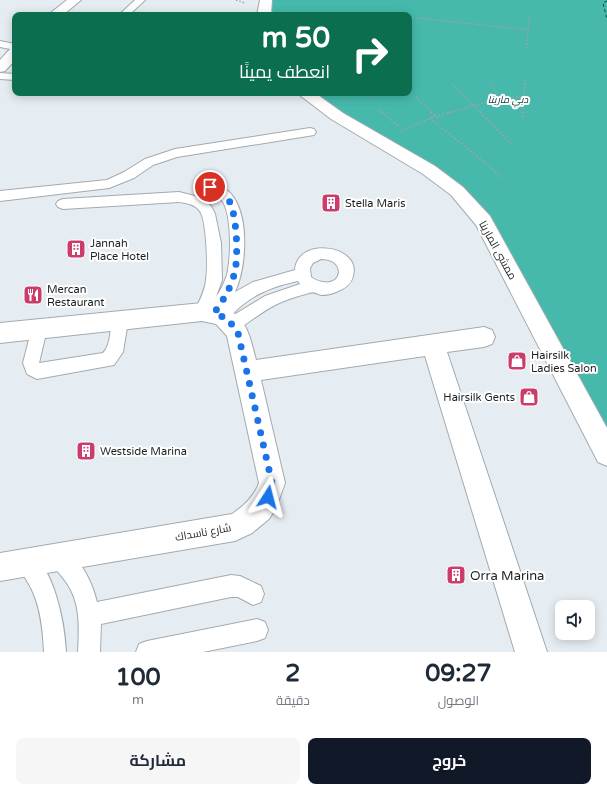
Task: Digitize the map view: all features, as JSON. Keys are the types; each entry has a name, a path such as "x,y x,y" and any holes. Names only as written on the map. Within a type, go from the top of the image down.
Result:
{"street":[{"path":"57,12 67,0"},
{"path":"58,12 75,0"},
{"path":"264,12 266,0"},
{"name":"ممشى المارينا","path":"309,96 337,116 429,170 457,191 484,221 607,453"},
{"path":"0,333 120,321 218,316"},
{"name":"شارع ناسداك","path":"0,567 235,527 249,520 260,510 268,497 272,483 238,333 218,316"},
{"path":"247,372 484,337"},
{"path":"433,344 531,652"}],"lane":[{"path":"127,12 140,0"},
{"path":"0,44 12,46"},
{"path":"0,76 12,77"},
{"path":"0,196 109,184 149,162 180,151 310,132"},
{"path":"210,187 223,194 231,204 238,250 234,275 218,316"},
{"path":"63,204 172,197 185,198 202,205 206,209 210,219 214,268 212,289 218,316"},
{"path":"320,253 336,256 343,261 347,274 343,281 337,286 329,289 320,289 311,286 305,281 301,274 301,267 305,260 320,253"},
{"path":"218,316 237,298 247,291 264,283 301,274"},
{"path":"218,316 311,286"},
{"path":"39,329 31,363 33,369 37,372 108,360 115,352 120,321"},
{"path":"59,557 70,568 79,581 85,597 89,615 89,652"},
{"path":"27,562 38,577 46,594 52,616 55,652"},
{"path":"89,615 231,586 240,587 253,594"},
{"path":"147,652 257,630"}],"path":[{"path":"526,48 530,15"},
{"path":"412,17 530,30"},
{"path":"523,117 525,80"},
{"path":"490,82 500,98"},
{"path":"452,84 511,144"},
{"path":"416,97 439,119"},
{"path":"396,134 430,118 474,105 500,98 525,97"},
{"path":"380,110 407,134"},
{"path":"430,118 502,177"}],"water":[{"name":"دبي مارينا","path":"270,0 607,0 607,435 452,180 313,96 412,96 412,12 269,12"}],"ferry route":[{"path":"607,1 603,3 607,19"}],"place":[{"name":"Stella Maris","path":"331,203"},
{"name":"Jannah Place Hotel","path":"76,249"},
{"name":"Mercan Restaurant","path":"33,295"},
{"name":"Hairsilk Ladies Salon","path":"517,361"},
{"name":"Hairsilk Gents","path":"529,397"},
{"name":"Westside Marina","path":"86,451"},
{"name":"Orra Marina","path":"456,575"}],"route":[{"path":"210,187 228,198 231,204 238,250 237,262 230,287 214,313 228,319 238,333 272,483 268,497"}]}
